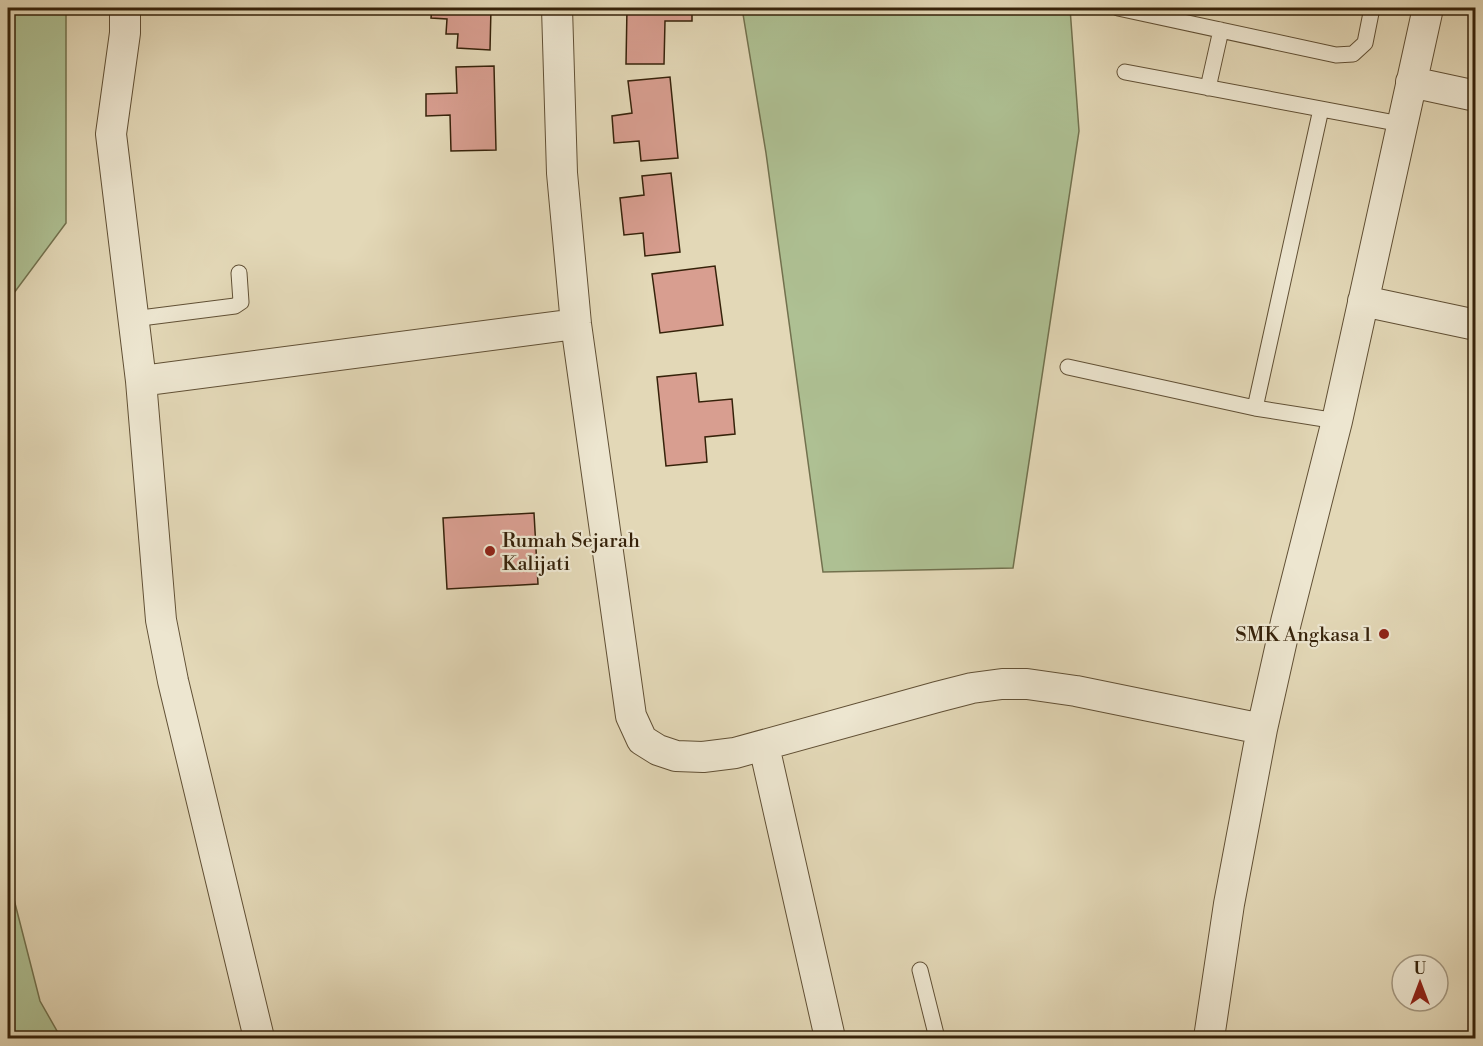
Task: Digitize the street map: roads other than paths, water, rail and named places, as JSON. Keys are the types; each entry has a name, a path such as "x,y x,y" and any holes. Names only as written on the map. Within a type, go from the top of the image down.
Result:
{"street":[{"path":"125,8 123,55 111,134 141,381 160,609 172,681 260,1038"},
{"path":"557,8 562,172 576,324 631,716 642,740 658,750 676,756 703,757 735,753 972,688 1002,684 1027,684 1076,691 1262,729"},
{"path":"1209,1038 1229,904 1262,729 1337,421 1428,8"},
{"path":"1411,82 1476,96"},
{"path":"1363,301 1476,325"},
{"path":"141,381 576,324"},
{"path":"764,746 830,1038"}],"lane":[{"path":"1118,8 1335,55 1353,54 1365,43 1372,8"},
{"path":"1208,88 1221,30"},
{"path":"1125,72 1401,124"},
{"path":"1255,408 1321,109"},
{"path":"133,319 235,306 241,302 239,273"},
{"path":"1068,367 1255,408 1337,421"},
{"path":"920,970 937,1038"}],"place":[{"name":"Rumah Sejarah Kalijati","path":"490,551"},
{"name":"SMK Angkasa 1","path":"1384,634"}]}
